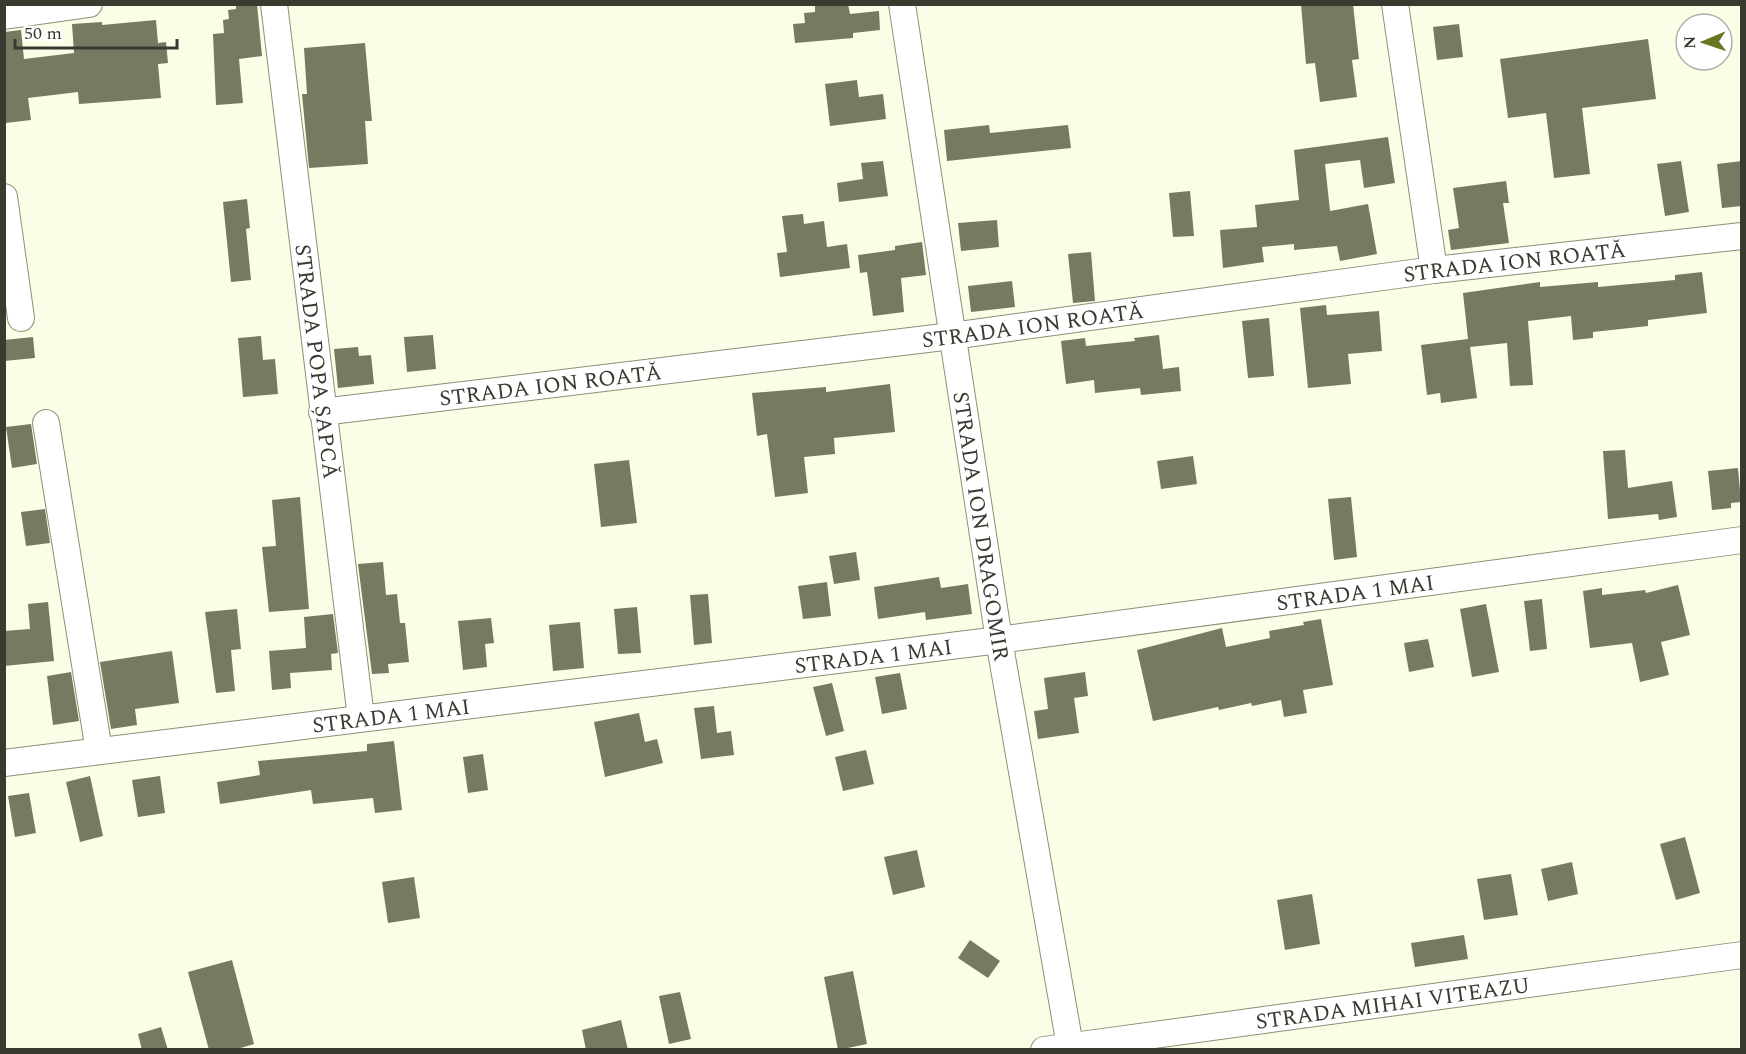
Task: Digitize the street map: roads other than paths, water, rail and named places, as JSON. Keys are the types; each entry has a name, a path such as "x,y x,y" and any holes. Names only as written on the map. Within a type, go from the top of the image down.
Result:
{"street":[{"path":"4,16 89,4"},
{"name":"STRADA POPA ȘAPCĂ","path":"274,4 361,718"},
{"name":"STRADA ION DRAGOMIR","path":"902,4 999,640 1070,1046"},
{"path":"1395,4 1434,270"},
{"path":"4,197 21,318"},
{"name":"STRADA ION ROATĂ","path":"322,412 952,336 1434,270 1742,236"},
{"path":"46,423 99,751"},
{"name":"STRADA 1 MAI","path":"4,763 999,640 1742,540"},
{"name":"STRADA MIHAI VITEAZU","path":"1044,1050 1742,955"}]}
